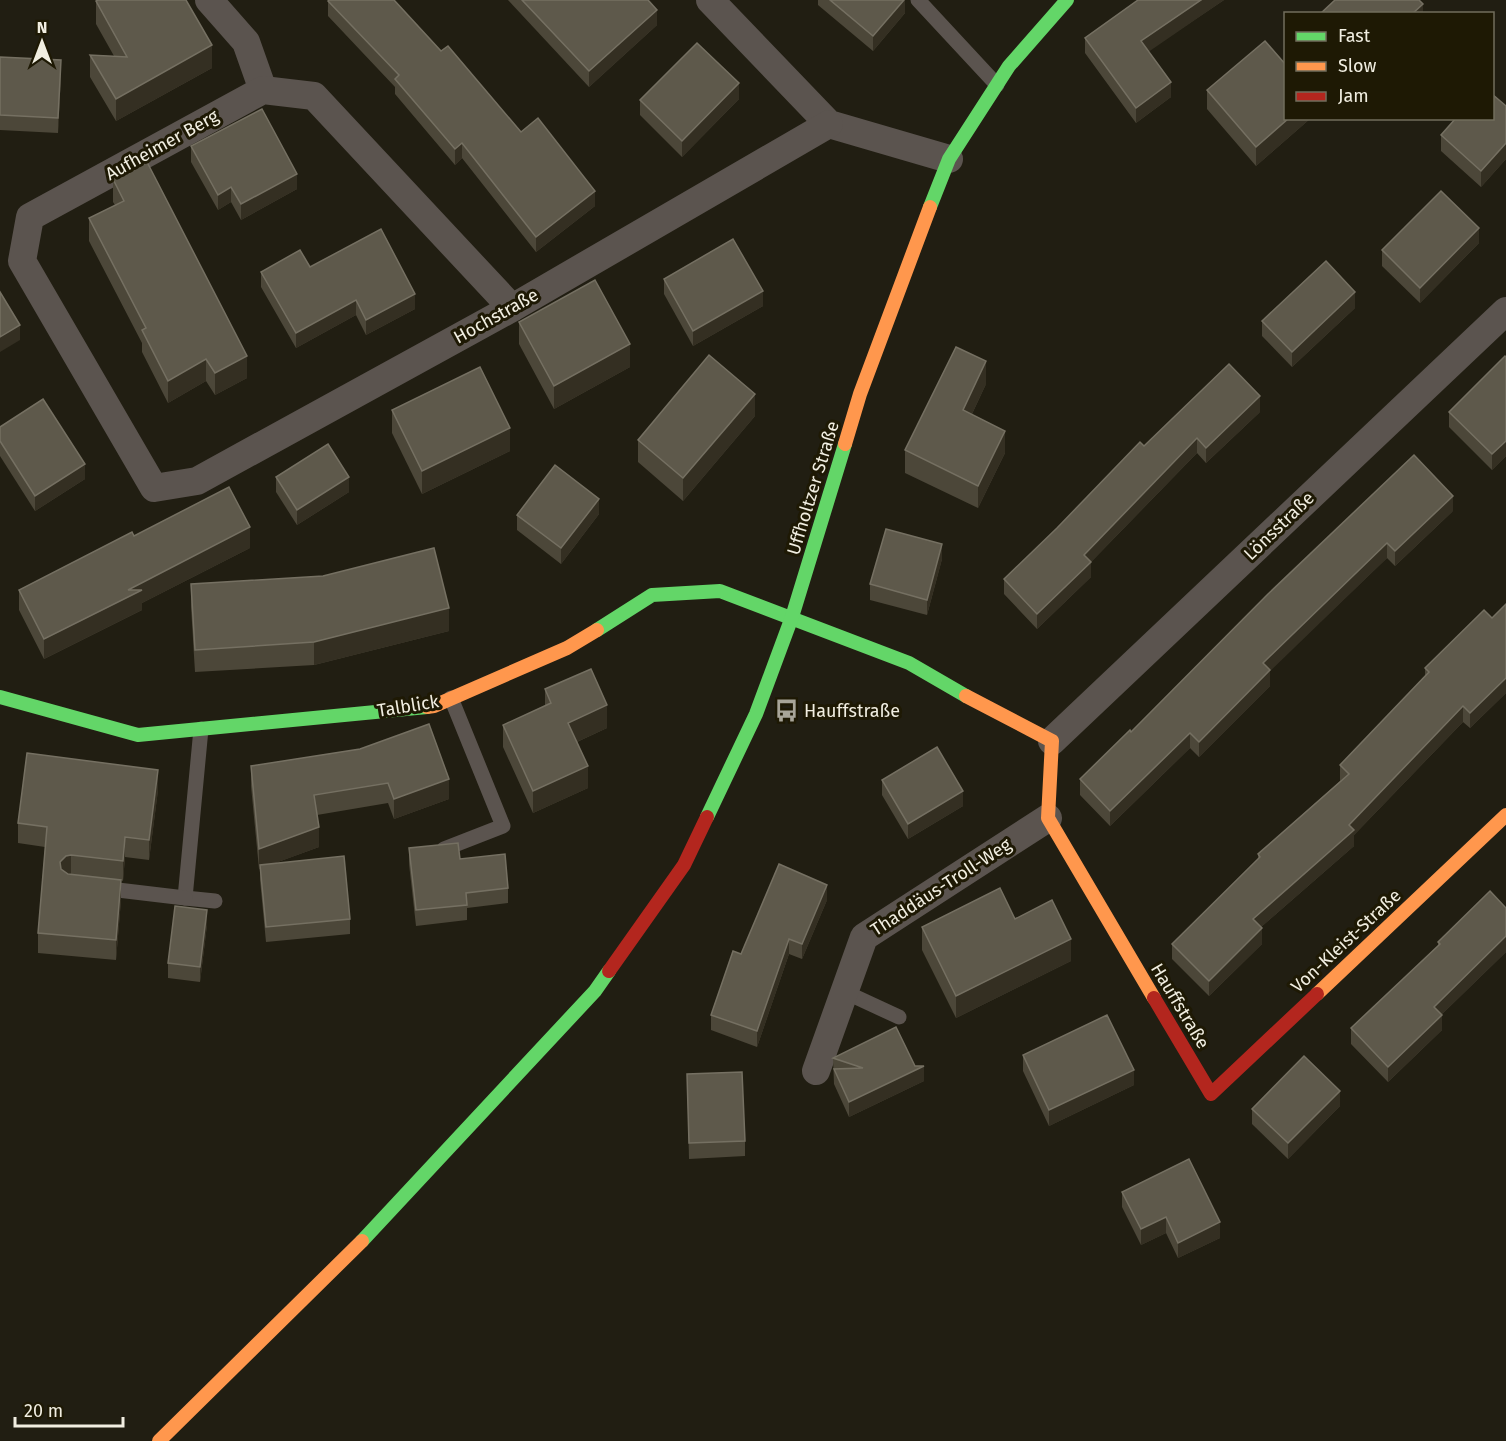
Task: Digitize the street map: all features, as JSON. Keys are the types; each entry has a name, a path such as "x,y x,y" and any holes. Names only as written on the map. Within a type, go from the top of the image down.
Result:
{"street":[{"path":"209,0 246,42 263,90 314,96 512,308"},
{"path":"710,0 829,124 949,159"},
{"name":"Uffholtzer Straße","path":"159,1441 345,1258 595,991 684,865 751,727 792,617 860,394 914,246 949,159 1009,66 1067,0"},
{"name":"Aufheimer Berg","path":"154,488 22,261 30,217 263,90"},
{"name":"Hochstraße","path":"154,488 197,481 512,308 829,124"},
{"name":"Lönsstraße","path":"1052,741 1506,311"},
{"name":"Talblick","path":"0,697 138,735 201,729 434,705 567,648 652,595 720,591 792,617"},
{"path":"792,617 825,633 909,663 969,698 1052,741 1048,818"},
{"name":"Von-Kleist-Straße","path":"1211,1094 1506,814"},
{"name":"Thaddäus-Troll-Weg","path":"816,1071 864,936 1048,818"},
{"name":"Hauffstraße","path":"1048,818 1211,1094"}],"lane":[{"path":"918,0 997,85"},
{"path":"444,849 503,826 451,698"},
{"path":"185,898 201,729"},
{"path":"82,885 215,901"},
{"path":"845,992 898,1017"}],"building":[{"path":"186,0 212,45 116,99 90,55 127,57 96,1"},
{"path":"329,0 394,0 441,51 448,46 521,132 538,118 595,191 536,237 462,143 455,149 395,79 399,75"},
{"path":"522,0 648,0 657,10 589,71"},
{"path":"830,0 904,0 873,36"},
{"path":"1138,0 1201,0 1141,41 1171,82 1136,108 1085,38"},
{"path":"1335,0 1419,0 1423,4 1414,12 1322,12"},
{"path":"1265,41 1284,63 1284,120 1287,120 1256,147 1207,90"},
{"path":"697,43 739,83 682,141 640,100"},
{"path":"0,57 61,60 58,118 0,115"},
{"path":"1494,96 1506,106 1506,143 1481,171 1441,135 1454,120 1494,120"},
{"path":"262,109 297,174 241,204 231,187 218,195 191,146"},
{"path":"147,162 247,356 215,373 206,359 168,381 142,330 146,328 89,218 124,201 113,179"},
{"path":"1441,191 1479,228 1420,288 1382,250"},
{"path":"381,229 415,294 366,320 356,300 296,333 261,272 300,250 310,267"},
{"path":"733,239 763,291 693,331 664,279"},
{"path":"1326,261 1355,292 1292,352 1262,321"},
{"path":"595,280 630,344 554,386 519,322"},
{"path":"0,292 20,325 0,337"},
{"path":"956,347 986,361 963,410 1005,431 978,486 905,450"},
{"path":"709,355 755,394 683,478 638,440"},
{"path":"1505,356 1506,441 1492,454 1449,412"},
{"path":"1229,364 1260,396 1206,448 1197,438 1084,555 1091,562 1037,614 1004,579 1140,442 1144,446"},
{"path":"480,367 510,428 422,471 392,410"},
{"path":"43,399 85,464 35,496 0,441 0,427"},
{"path":"328,444 349,477 297,510 276,477"},
{"path":"1414,455 1453,496 1395,551 1387,543 1263,663 1270,670 1199,742 1190,733 1110,811 1080,779 1130,730 1131,732 1268,594"},
{"path":"555,465 599,499 561,548 517,515"},
{"path":"229,487 250,527 128,590 142,590 44,639 19,590 132,532 134,536"},
{"path":"886,529 942,544 927,600 870,584"},
{"path":"434,548 449,608 314,642 195,650 191,584 323,576"},
{"path":"1506,604 1506,678 1470,713 1463,706 1349,825 1354,830 1253,919 1262,928 1209,981 1172,944 1260,857 1258,854 1349,774 1340,765 1429,672 1425,668 1484,610 1492,618"},
{"path":"591,669 607,705 568,723 588,766 533,791 503,725 551,703 545,689"},
{"path":"429,724 449,779 394,799 388,783 314,795 319,827 259,849 251,766 360,749"},
{"path":"937,747 963,791 908,824 882,780"},
{"path":"27,753 158,770 149,840 125,837 123,861 71,855 66,856 60,862 61,869 68,874 121,880 116,940 38,933 47,827 18,823"},
{"path":"458,843 460,859 505,854 508,888 466,893 467,905 416,910 409,848"},
{"path":"344,856 350,919 266,927 260,865"},
{"path":"779,864 827,885 802,944 789,939 757,1031 711,1015 733,951 741,954"},
{"path":"1000,888 1015,919 1052,900 1071,939 956,996 922,927"},
{"path":"1490,891 1506,908 1506,936 1434,1007 1442,1015 1388,1067 1351,1028 1440,944 1438,942"},
{"path":"175,906 207,910 200,967 168,963"},
{"path":"1107,1015 1134,1070 1049,1110 1023,1055"},
{"path":"896,1027 915,1066 924,1066 849,1102 834,1069 863,1068 833,1058"},
{"path":"1304,1056 1340,1091 1288,1143 1252,1109"},
{"path":"742,1072 745,1141 689,1143 687,1074"},
{"path":"1189,1159 1220,1222 1178,1243 1166,1217 1141,1229 1122,1192"}],"traffic: fast":[{"path":"930,207 949,159 1009,66 1067,0"},
{"path":"707,817 756,714 792,617 845,444"},
{"path":"597,630 652,595 720,591 909,663 966,696"},
{"path":"0,697 138,735 427,707"},
{"path":"362,1241 595,991 609,971"}],"traffic: slow":[{"path":"845,444 860,394 930,207"},
{"path":"427,707 567,648 597,630"},
{"path":"966,696 1052,741 1048,818 1154,998"},
{"path":"1317,994 1506,815"},
{"path":"159,1441 362,1241"}],"traffic: jam":[{"path":"609,971 684,865 707,817"},
{"path":"1154,998 1211,1094 1317,994"}],"place":[{"name":"Hauffstraße","path":"786,711"}]}
